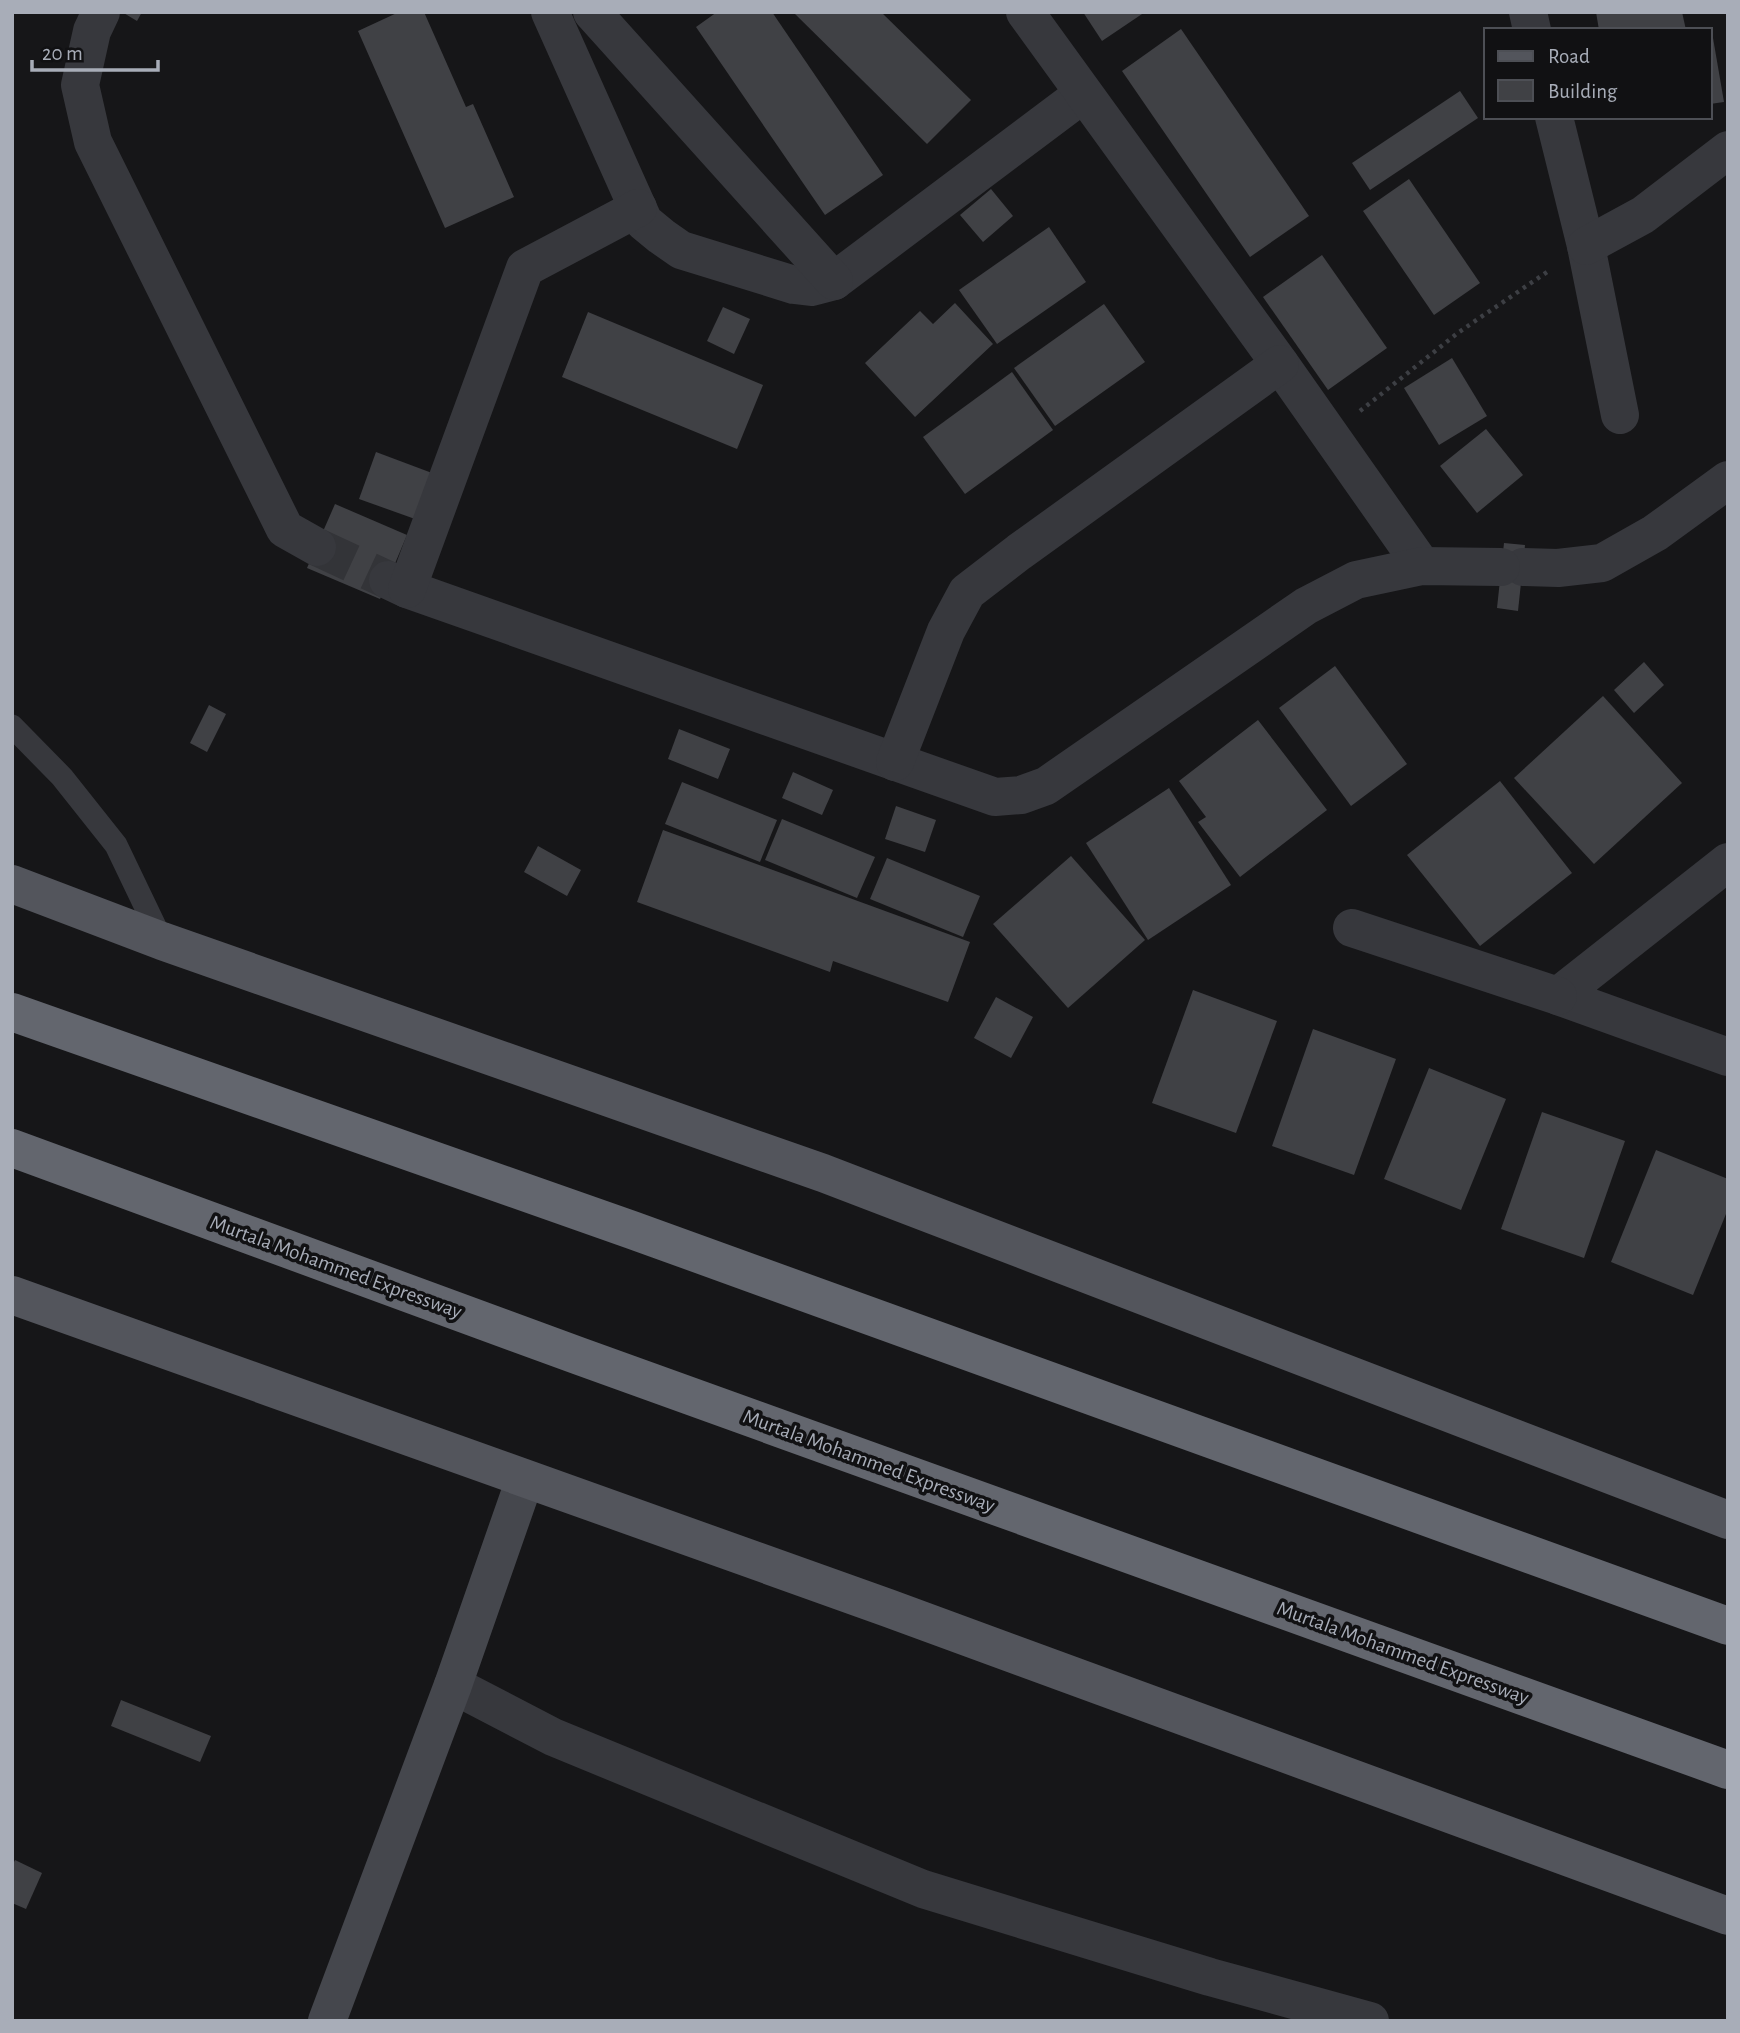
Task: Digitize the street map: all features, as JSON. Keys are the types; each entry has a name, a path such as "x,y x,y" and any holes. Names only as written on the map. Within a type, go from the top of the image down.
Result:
{"highway":[{"path":"12,1012 632,1230 1728,1626"},
{"name":"Murtala Mohammed Expressway","path":"12,1148 579,1356 1728,1770"}],"main road":[{"path":"12,884 163,941 823,1173 1728,1520"},
{"path":"12,1295 888,1608 1728,1916"}],"street":[{"path":"101,12 92,31 80,85 93,142 285,529 317,547"},
{"path":"550,12 644,222 681,250 794,285 811,287 834,281 1083,94"},
{"path":"592,12 834,281"},
{"path":"1025,12 1422,565"},
{"path":"1554,119 1586,246 1620,415"},
{"path":"1586,246 1643,215 1728,150"},
{"path":"638,208 524,268 397,584 995,797 1021,795 1046,786 1306,606 1356,580 1422,565 1558,568 1601,563 1655,533 1728,480"},
{"path":"895,762 946,631 967,592 1280,364"},
{"path":"1558,996 1728,862"},
{"path":"1352,928 1558,996 1728,1057"},
{"path":"327,2021 453,1685 525,1479"},
{"path":"453,1685 553,1737 923,1889 1196,1973 1370,2021"}],"lane":[{"path":"12,726 62,777 116,845 163,941"}],"path":[{"path":"1330,435 1460,332 1586,246"}],"building":[{"path":"122,12 142,12 137,21"},
{"path":"399,12 424,12 466,107 473,104 514,197 445,228 358,31"},
{"path":"717,12 772,12 883,175 825,215 696,27"},
{"path":"793,12 881,12 971,100 927,144"},
{"path":"1083,12 1145,12 1102,41"},
{"path":"1596,12 1682,12 1686,28 1599,28"},
{"path":"1181,29 1309,216 1250,257 1122,71"},
{"path":"1712,38 1713,38 1724,102 1712,104"},
{"path":"1460,91 1478,118 1370,190 1352,163"},
{"path":"1409,179 1480,283 1434,315 1363,211"},
{"path":"991,189 1013,216 983,242 960,215"},
{"path":"1049,227 1086,282 997,344 959,290"},
{"path":"1322,255 1387,348 1328,390 1263,297"},
{"path":"955,303 993,344 915,417 865,363 920,311 933,324"},
{"path":"1104,304 1145,362 1055,426 1014,368"},
{"path":"723,307 750,319 734,354 707,341"},
{"path":"588,312 763,385 737,449 562,377"},
{"path":"1452,358 1487,416 1439,445 1404,388"},
{"path":"1012,372 1053,430 965,494 923,437"},
{"path":"1486,429 1523,475 1477,513 1440,466"},
{"path":"376,452 432,473 415,519 359,499"},
{"path":"335,504 407,535 380,599 307,568"},
{"path":"1504,543 1525,545 1518,611 1497,608"},
{"path":"1644,662 1664,685 1634,713 1614,690"},
{"path":"1335,666 1407,764 1351,806 1279,708"},
{"path":"1603,696 1682,783 1594,864 1514,778"},
{"path":"209,705 226,714 207,752 190,743"},
{"path":"1258,720 1327,810 1240,877 1198,822 1206,817 1179,781"},
{"path":"679,729 730,749 718,779 668,759"},
{"path":"793,772 833,790 822,815 782,798"},
{"path":"1500,781 1572,873 1480,946 1407,855"},
{"path":"682,782 777,820 760,862 665,824"},
{"path":"1169,788 1231,885 1148,940 1086,843"},
{"path":"896,806 936,820 925,852 885,839"},
{"path":"782,819 875,857 857,898 765,860"},
{"path":"663,830 970,942 948,1002 833,961 830,972 637,902"},
{"path":"538,846 581,870 567,896 524,872"},
{"path":"1071,856 1145,940 1068,1008 993,924"},
{"path":"887,858 980,896 963,937 870,899"},
{"path":"1193,990 1277,1021 1236,1133 1152,1103"},
{"path":"996,997 1033,1017 1011,1058 974,1038"},
{"path":"1313,1029 1396,1059 1354,1175 1272,1146"},
{"path":"1429,1068 1506,1099 1461,1210 1384,1179"},
{"path":"1542,1112 1625,1141 1584,1258 1501,1229"},
{"path":"1656,1150 1728,1179 1728,1209 1693,1295 1611,1262"},
{"path":"121,1700 211,1736 200,1762 111,1726"},
{"path":"15,1860 42,1873 26,1909 12,1903 12,1866"}],"tunnel":[{"path":"317,547 388,580"}]}
